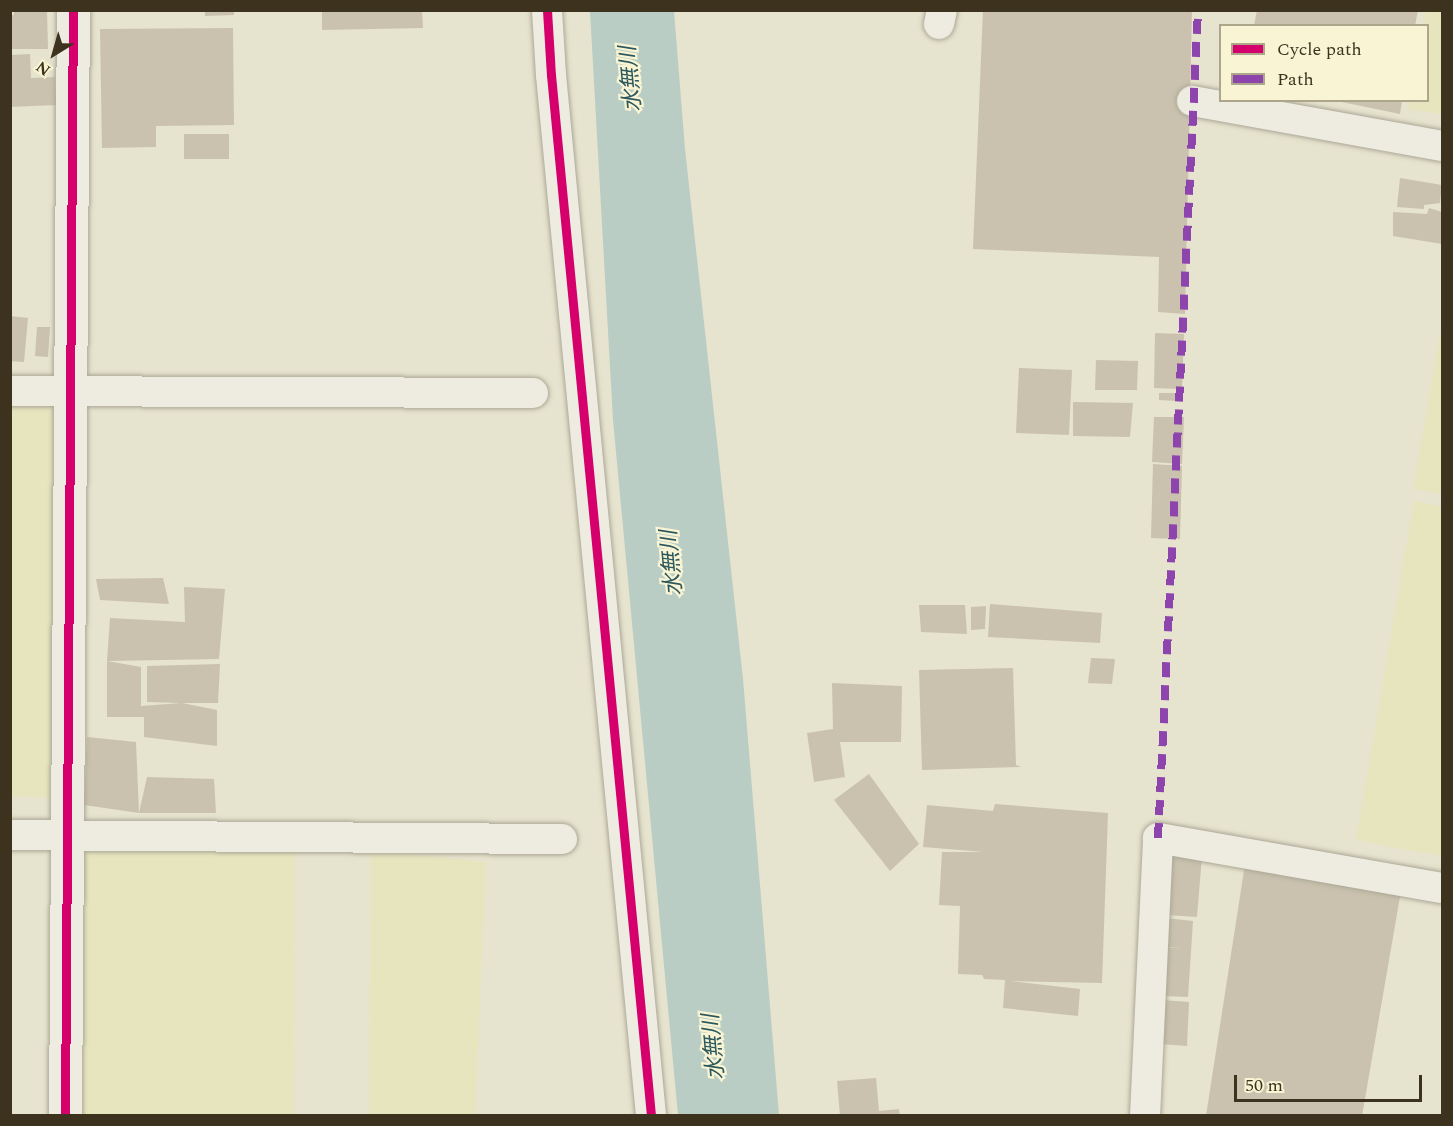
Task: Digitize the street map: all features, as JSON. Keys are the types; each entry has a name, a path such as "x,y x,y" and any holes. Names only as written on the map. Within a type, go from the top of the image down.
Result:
{"street":[{"path":"65,1116 73,10"},
{"path":"547,10 552,87 651,1116"},
{"path":"1192,101 1443,146"},
{"path":"10,391 532,393"},
{"path":"10,835 562,839"},
{"path":"1145,1116 1158,838 1443,888"}],"green space":[{"path":"1426,11 1442,11 1442,114 1409,109 1410,102 1429,102 1429,24 1424,24"},
{"path":"1442,323 1442,494 1413,489"},
{"path":"11,405 60,406 57,798 11,796"},
{"path":"1414,501 1442,507 1442,856 1356,840"},
{"path":"295,847 294,1115 83,1115 81,849"},
{"path":"371,851 486,862 475,1115 369,1116"}],"water":[{"name":"水無川","path":"590,11 674,11 685,149 743,679 779,1115 678,1115 613,420"}],"building":[{"path":"14,10 47,10 48,49 10,49 10,15 14,15"},
{"path":"205,10 234,10 234,15 205,16"},
{"path":"322,10 422,10 423,28 322,30"},
{"path":"983,10 1192,10 1185,314 1158,312 1159,257 973,249"},
{"path":"1257,10 1418,10 1415,24 1254,24"},
{"path":"233,28 234,125 156,126 156,147 102,148 100,29"},
{"path":"30,54 31,78 55,77 56,105 10,107 10,55"},
{"path":"1342,102 1402,102 1400,114"},
{"path":"184,134 229,134 229,159 184,159"},
{"path":"1400,178 1442,185 1440,203 1424,205 1424,209 1397,207"},
{"path":"1429,208 1442,212 1442,244 1393,236 1393,212 1427,214"},
{"path":"10,316 28,318 24,362 10,361"},
{"path":"37,327 50,327 48,357 35,356"},
{"path":"1155,333 1184,334 1182,389 1154,388"},
{"path":"1096,360 1138,361 1137,390 1095,390"},
{"path":"1019,368 1072,370 1069,435 1016,433"},
{"path":"1159,393 1178,393 1178,401 1159,400"},
{"path":"1073,402 1133,403 1130,437 1073,436"},
{"path":"1154,417 1184,417 1182,464 1152,462"},
{"path":"1153,464 1182,466 1180,539 1151,538"},
{"path":"163,578 169,604 100,600 96,579"},
{"path":"184,587 225,589 219,659 107,661 110,618 185,622"},
{"path":"990,604 1102,613 1100,643 988,637"},
{"path":"919,605 965,605 967,634 921,632"},
{"path":"986,606 985,629 971,630 971,607"},
{"path":"1091,658 1115,659 1112,684 1088,683"},
{"path":"107,661 141,667 141,706 181,703 147,702 147,666 220,664 218,703 182,703 217,710 217,746 144,737 144,717 107,717"},
{"path":"1013,668 1016,765 1021,767 922,770 919,670"},
{"path":"832,683 902,686 901,742 840,742 845,777 814,782 807,733 833,729"},
{"path":"87,737 136,742 139,813 84,805"},
{"path":"869,774 919,844 890,871 834,800"},
{"path":"147,777 214,779 216,813 139,813"},
{"path":"995,804 1108,813 1102,983 1010,981 1080,989 1078,1016 1003,1008 1005,980 984,979 982,975 958,974 960,906 939,905 942,852 984,852 923,847 927,805 993,811"},
{"path":"1172,853 1202,856 1197,917 1167,915"},
{"path":"1245,864 1401,891 1362,1116 1206,1116"},
{"path":"1166,918 1193,921 1188,997 1163,996 1167,948 1181,948 1163,947"},
{"path":"1162,1000 1189,1002 1187,1046 1160,1044"},
{"path":"876,1078 879,1111 899,1109 900,1116 840,1116 837,1081"}],"marked path":[{"path":"1158,838 1198,10"}],"cycle path":[{"path":"65,1116 73,10"},
{"path":"547,10 551,75 651,1116"}]}
